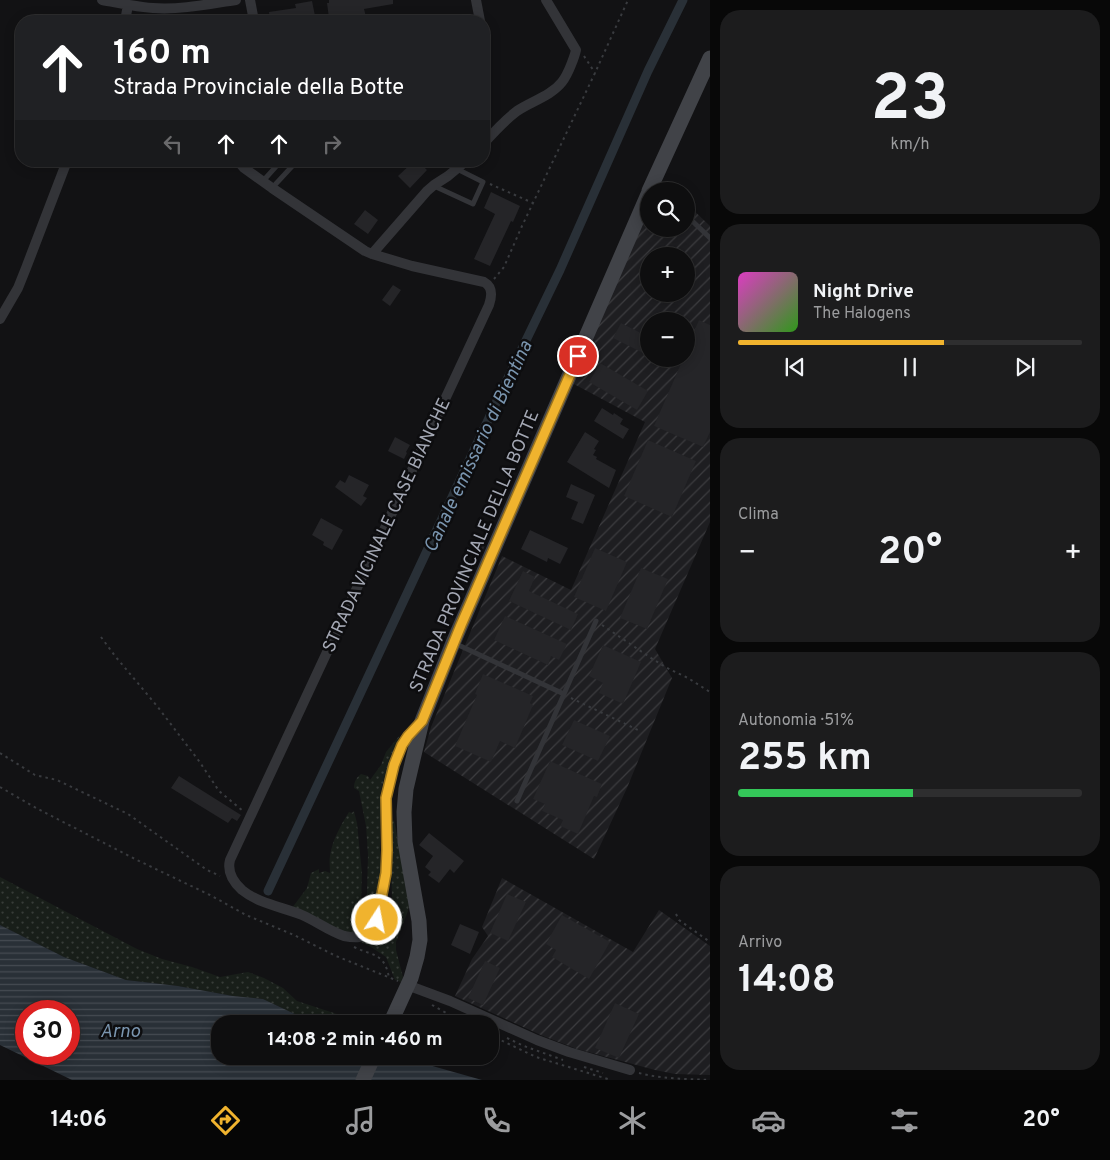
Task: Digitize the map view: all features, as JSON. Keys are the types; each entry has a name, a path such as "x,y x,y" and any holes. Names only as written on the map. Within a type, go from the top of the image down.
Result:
{"main road":[{"name":"STRADA PROVINCIALE DELLA BOTTE","path":"655,182 709,63"},
{"name":"STRADA PROVINCIALE DELLA BOTTE","path":"394,1015 417,956 420,929 405,842 404,812 406,789 422,721 453,643 640,215"},
{"path":"363,1080 370,1065"}],"street":[{"path":"102,0 154,8 190,7 236,0"},
{"path":"250,0 253,15"},
{"path":"476,0 479,15"},
{"path":"490,137 518,110 542,98 562,82 571,66 576,50 546,0"},
{"path":"126,15 128,4"},
{"path":"0,319 14,295 26,268 65,167"},
{"path":"245,167 262,182 372,254 412,266 484,282 489,286"},
{"path":"372,254 421,197 459,167"},
{"name":"STRADA VICINALE CASE BIANCHE","path":"230,874 228,866 230,860 489,305 491,292 489,286"},
{"path":"230,874 238,887 258,899 298,913 346,936 358,937 368,934 377,920 386,873 386,798 391,774 402,745 422,721"},
{"path":"407,985 450,1001 561,1049 630,1070"}],"lane":[{"path":"262,182 276,167"},
{"path":"272,188 291,167"},
{"path":"434,185 473,204 484,182 457,169"},
{"path":"695,224 710,238"},
{"path":"517,801 596,621"},
{"path":"453,643 564,694"}],"path":[{"path":"489,286 504,268 628,0"},
{"path":"576,50 583,55 595,73"},
{"path":"484,182 533,204"},
{"path":"596,621 654,660 710,692"},
{"path":"101,637 200,761 219,790 242,810 249,819"},
{"path":"564,694 638,730"},
{"path":"0,753 35,775 57,780 128,814 207,870 221,876 230,874"},
{"path":"0,787 136,860 210,894 246,915 294,934 336,956 407,985"},
{"path":"676,914 679,920 710,942"},
{"path":"352,945 380,958 387,969 389,978"},
{"path":"499,1040 536,1057 611,1080"},
{"path":"630,1070 647,1075 710,1080"}],"shaded area":[{"path":"695,212 710,226 710,522 655,649 672,678 627,788 594,859 424,752 431,727 502,556 571,590 645,422 572,383 640,229 640,237 695,237"},
{"path":"400,735 383,782 380,796 380,882 377,905 369,930 355,934 365,914 367,902 368,855 366,826 359,791 354,788 354,784 361,774 368,776 370,780 381,765 386,752"},
{"path":"354,811 362,873 361,904 352,934 343,932 292,908 307,888 311,873 319,869 319,873 325,871 330,873 330,856 335,838 349,812 352,813"},
{"path":"394,820 410,901 396,942 396,950 403,977 401,982 395,980 386,957 361,942 373,940 377,937 390,909 392,899 390,828"},
{"path":"0,877 137,949 220,977 248,972 283,988 297,1001 340,1015 297,1015 263,999 126,980 64,957 0,925"},
{"path":"502,878 633,952 659,910 710,946 710,1075 675,1074 577,1049 543,1036 455,996 472,959 488,936 482,927"}],"water":[{"name":"Arno","path":"0,925 64,957 126,980 263,999 297,1015 211,1015 211,1065 429,1065 482,1080 72,1080 41,1065 80,1065 80,1000 15,1000 15,1052 0,1045"}],"building":[{"path":"329,0 393,0 393,4 364,9 366,15 329,15 327,3 329,3"},
{"path":"312,1 315,15 269,15 269,12 296,8 295,4"},
{"path":"408,167 424,167 427,170 410,188 398,176"},
{"path":"491,192 520,206 490,266 474,259 495,214 484,208"},
{"path":"365,210 378,220 368,234 354,224"},
{"path":"393,285 401,290 390,306 382,300"},
{"path":"699,320 710,325 710,432 703,447 654,426 680,367 695,367 695,329"},
{"path":"621,323 640,332 640,352 613,338"},
{"path":"600,363 648,391 637,410 589,382"},
{"path":"602,408 623,419 620,424 629,429 623,439 594,421"},
{"path":"585,432 599,441 593,455 597,457 596,459 616,470 609,488 567,462"},
{"path":"395,437 410,445 404,459 388,451"},
{"path":"648,440 696,461 672,517 624,496"},
{"path":"349,475 369,485 363,496 367,498 361,506 335,487 340,480 345,483"},
{"path":"571,484 595,495 583,524 571,519 578,502 566,497"},
{"path":"321,518 343,530 332,550 323,545 324,542 312,535"},
{"path":"530,530 568,548 560,564 548,558 547,562 521,549"},
{"path":"482,539 487,541 483,550 478,548"},
{"path":"595,548 627,562 606,611 574,597"},
{"path":"641,568 668,579 647,629 620,618"},
{"path":"523,571 535,577 529,591 578,614 571,630 509,601"},
{"path":"505,616 567,644 559,660 551,656 548,665 494,640"},
{"path":"603,645 641,662 623,704 599,693 603,683 589,676"},
{"path":"483,674 533,696 530,703 533,705 515,748 500,741 491,762 455,746 477,695 475,694"},
{"path":"574,720 610,736 598,761 562,745"},
{"path":"550,761 602,784 597,797 594,796 578,834 560,826 563,820 542,811 545,804 533,799"},
{"path":"179,776 241,815 237,821 232,818 228,823 171,788"},
{"path":"429,833 464,861 454,873 450,869 439,883 428,875 431,872 425,867 433,856 419,845"},
{"path":"507,894 526,902 508,941 490,933"},
{"path":"562,915 610,942 589,979 552,957 556,950 546,944"},
{"path":"460,924 479,932 470,954 451,945"},
{"path":"485,961 500,968 483,1005 468,998"},
{"path":"615,1003 639,1014 619,1058 595,1048"}],"waterway":[{"name":"Canale emissario di Bientina","path":"268,891 560,270 648,71 683,0"}],"route":[{"path":"377,920 386,873 386,798 394,765 402,745 422,721 461,625 578,356"}]}
